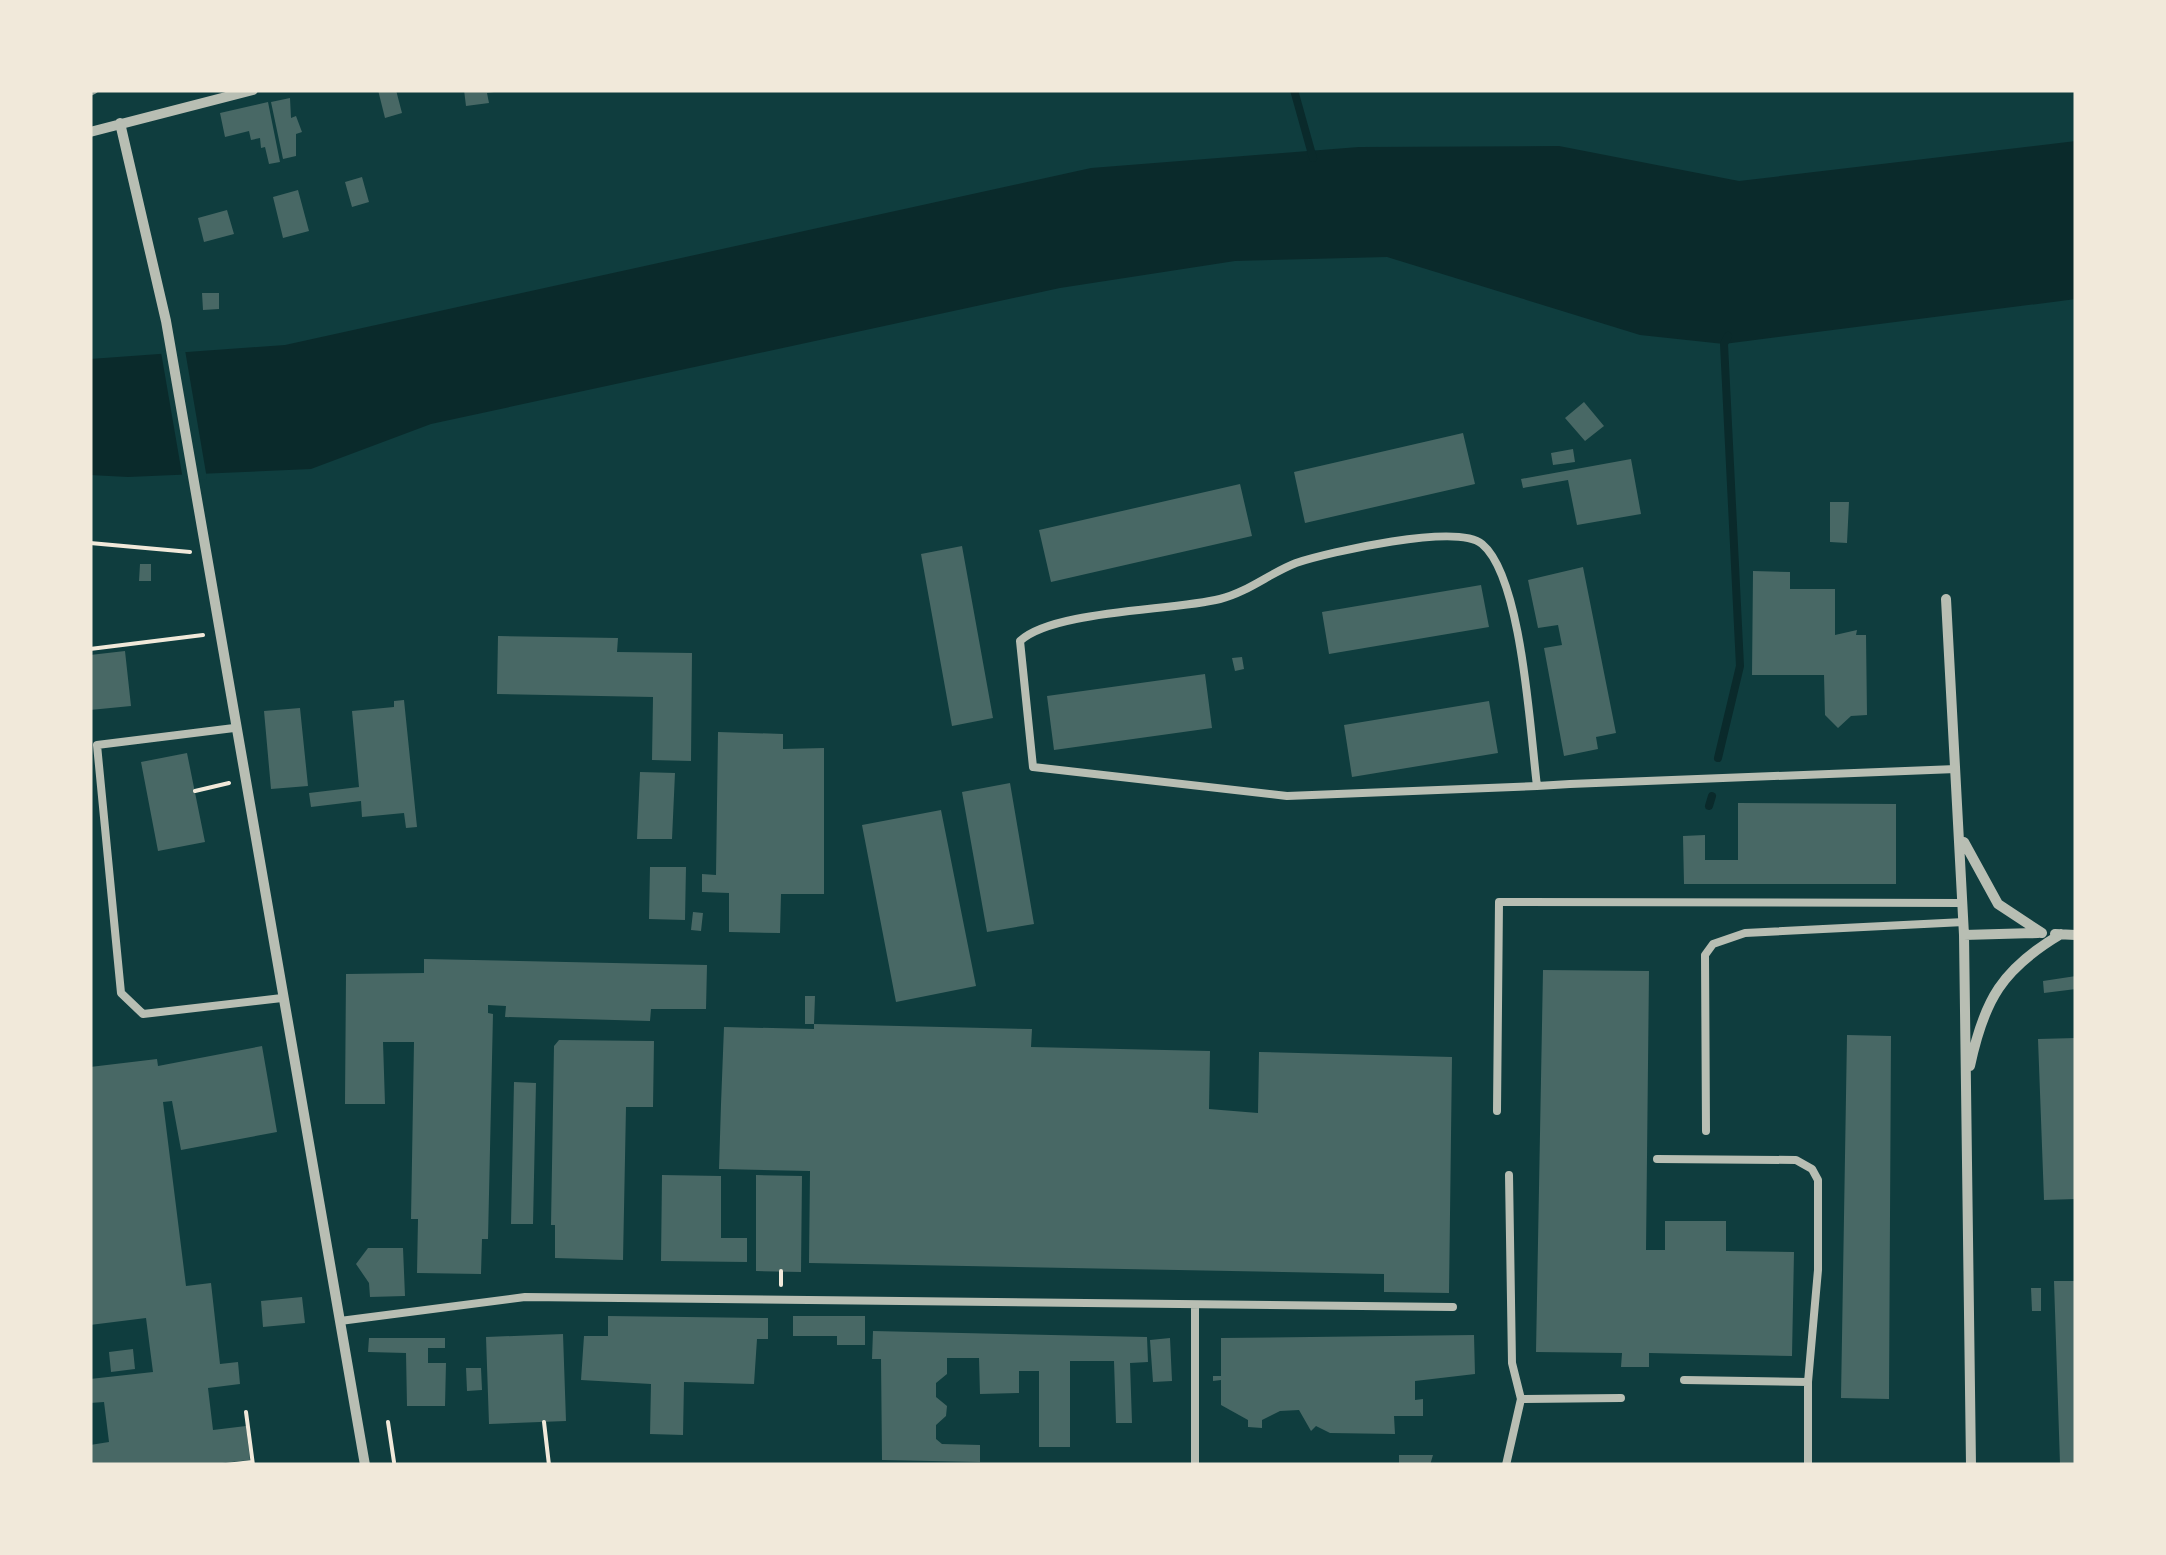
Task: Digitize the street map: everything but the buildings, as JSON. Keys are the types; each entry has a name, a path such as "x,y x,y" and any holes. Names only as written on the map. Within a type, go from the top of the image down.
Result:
{"street":[{"path":"90,132 253,90"},
{"path":"120,123 166,322 234,728 367,1462"},
{"path":"1946,599 1964,929 1971,1465"},
{"path":"1959,823 1965,847 1998,904 2042,933"},
{"path":"1964,929 2076,934"},
{"path":"1965,1086 1980,1026 1996,990 2012,968 2060,934"}],"lane":[{"path":"1537,786 1512,600 1499,561 1479,540 1447,534 1312,559 1216,600 1078,620 1030,632 1020,642 1033,767 1287,796 1537,786 1956,768"},
{"path":"234,728 98,745 121,993 142,1014 282,998"},
{"path":"1497,1111 1499,902 1963,904"},
{"path":"1706,1131 1704,955 1713,944 1744,933 1964,929"},
{"path":"1657,1159 1796,1160 1812,1168 1818,1180 1818,1270 1808,1382 1808,1465"},
{"path":"1506,1465 1521,1399 1512,1363 1509,1175"},
{"path":"340,1321 526,1297 1453,1307"},
{"path":"1195,1305 1195,1465"},
{"path":"1684,1380 1808,1382"},
{"path":"1521,1399 1620,1398"}],"path":[{"path":"90,543 204,553"},
{"path":"90,649 218,633"},
{"path":"194,791 244,780"},
{"path":"226,1465 253,1464 246,1412"},
{"path":"388,1422 394,1462"},
{"path":"544,1422 548,1465"}],"water":[{"path":"2076,141 2076,299 1724,344 1640,335 1387,257 1235,261 1060,288 431,424 311,469 128,477 90,475 90,359 285,345 1091,168 1359,147 1559,146 1739,181"}],"pier":[{"path":"185,350 207,479 183,480 161,352"}],"waterway":[{"path":"1294,90 1313,158"},
{"path":"1718,758 1740,666 1724,344 1728,336"},
{"path":"1709,806 1712,796"}],"railway":[{"path":"90,92 94,90"}]}
